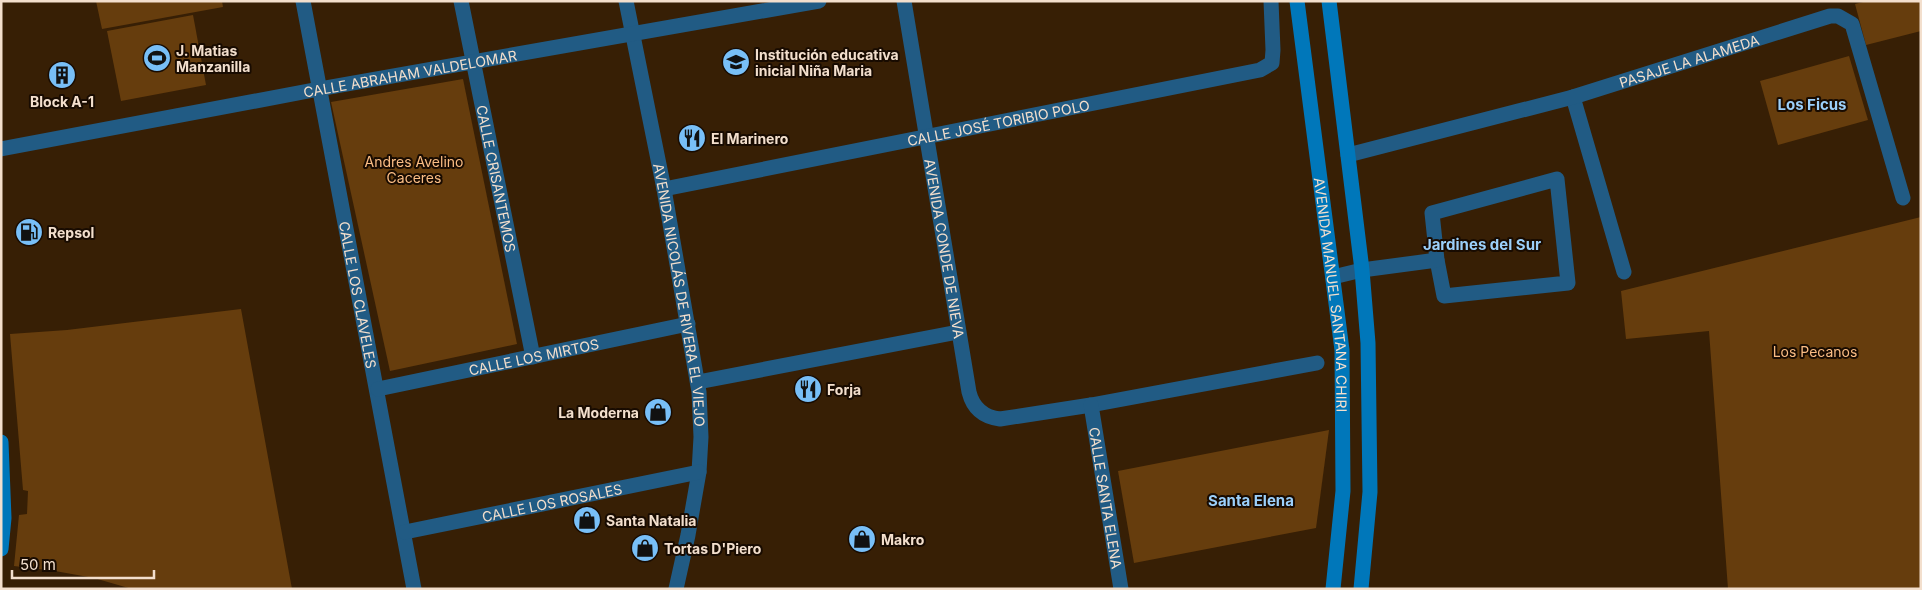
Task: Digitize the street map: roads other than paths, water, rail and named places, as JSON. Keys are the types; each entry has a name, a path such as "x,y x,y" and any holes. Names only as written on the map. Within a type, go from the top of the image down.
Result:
{"street":[{"name":"CALLE LOS CLAVELES","path":"303,1 378,389 414,589"},
{"name":"CALLE CRISANTEMOS","path":"461,1 472,63 533,357"},
{"name":"AVENIDA NICOLÁS DE RIVERA EL VIEJO","path":"626,1 664,189 698,382 702,437 699,472 676,589"},
{"name":"CALLE ABRAHAM VALDELOMAR","path":"1,149 319,89 632,36 819,1"},
{"name":"AVENIDA CONDE DE NIEVA","path":"904,1 968,392 981,413 990,418 1000,419 1090,405"},
{"name":"CALLE JOSÉ TORIBIO POLO","path":"664,189 1260,70 1272,63 1271,1"},
{"name":"AVENIDA MANUEL SANTANA CHIRI","path":"1296,1 1342,350 1343,482 1333,589"},
{"name":"AVENIDA MANUEL SANTANA CHIRI","path":"1329,1 1362,270 1368,343 1370,492 1361,589"},
{"name":"PASAJE LA ALAMEDA","path":"1348,154 1573,97 1830,16 1838,16 1852,24 1902,198"},
{"path":"1573,97 1624,272"},
{"path":"1557,179 1568,283 1444,296 1437,260 1432,213 1557,179"},
{"path":"1333,277 1362,270 1437,260"},
{"name":"CALLE LOS MIRTOS","path":"378,389 688,324"},
{"path":"698,382 958,332"},
{"path":"1090,405 1317,363"},
{"name":"CALLE SANTA ELENA","path":"1090,405 1121,589"},
{"path":"1,442 4,518 1,549"},
{"name":"CALLE LOS ROSALES","path":"404,532 699,472"}],"place":[{"name":"J. Matias Manzanilla","path":"157,58"},
{"name":"Institución educativa inicial Niña Maria","path":"736,62"},
{"name":"Block A-1","path":"62,75"},
{"name":"El Marinero","path":"692,138"},
{"name":"Repsol","path":"29,232"},
{"name":"Forja","path":"808,389"},
{"name":"La Moderna","path":"658,412"},
{"name":"Santa Natalia","path":"587,520"},
{"name":"Makro","path":"862,539"},
{"name":"Tortas D'Piero","path":"645,548"}],"district":[{"name":"Los Ficus","path":"1812,104"},
{"name":"Jardines del Sur","path":"1482,244"},
{"name":"Santa Elena","path":"1251,500"}],"park label":[{"name":"Andres Avelino Caceres","path":"414,170"},
{"name":"Los Pecanos","path":"1815,351"}]}
